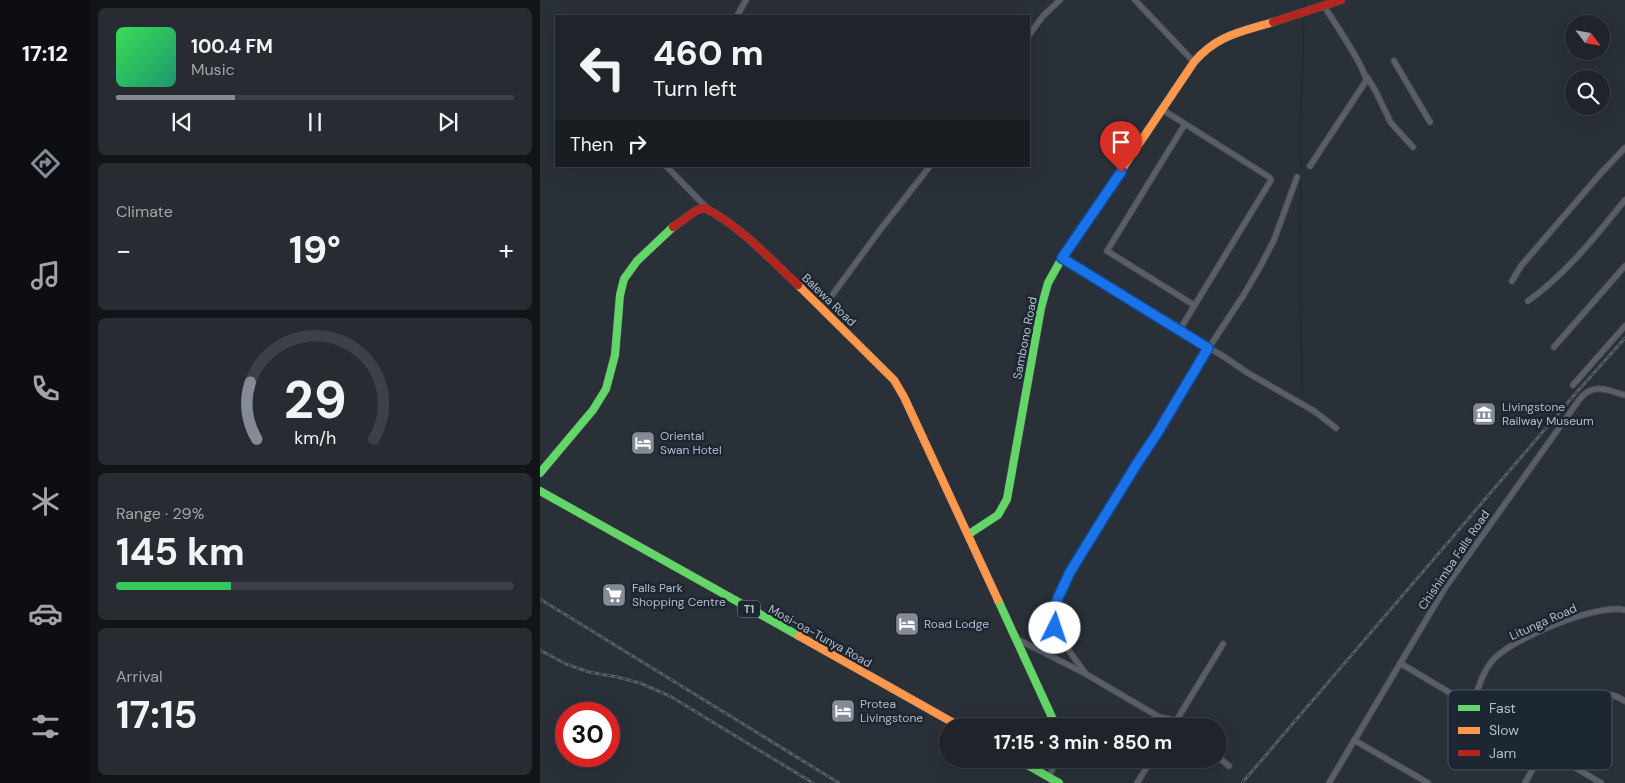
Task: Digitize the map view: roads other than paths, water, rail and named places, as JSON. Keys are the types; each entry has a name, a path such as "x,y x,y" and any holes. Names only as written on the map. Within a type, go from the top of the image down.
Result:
{"main road":[{"name":"Sambono Road","path":"969,534 998,515 1007,498 1041,308 1048,283 1062,258 1194,62 1205,49 1222,38 1338,0"},
{"name":"Balewa Road","path":"706,207 744,234 822,309 888,375 899,389 969,534 1052,718"},
{"path":"540,473 590,414 601,400 607,388 612,371 620,293 624,278 657,242 683,218 700,208 706,207"},
{"name":"Mosi-oa-Tunya Road","path":"540,492 945,718"},
{"path":"1033,768 1059,783"}],"street":[{"path":"737,15 746,0"},
{"path":"1030,34 1043,16 1060,0"},
{"path":"1135,0 1194,62"},
{"path":"1324,6 1375,90 1391,123 1413,147"},
{"path":"1394,60 1430,122"},
{"path":"1310,166 1364,85 1366,76"},
{"path":"1163,110 1270,180 1235,241 1179,331"},
{"path":"1186,124 1107,250 1194,305"},
{"path":"1512,281 1521,266 1625,148"},
{"path":"667,167 706,207"},
{"path":"822,309 929,167"},
{"path":"1086,674 1055,628 1057,600 1060,592 1082,552 1158,432 1208,348 1243,296 1272,245 1297,177"},
{"path":"1528,301 1554,280 1577,257 1625,200"},
{"path":"1062,258 1179,331 1314,411 1336,428"},
{"path":"1554,347 1625,266"},
{"path":"1573,385 1625,326"},
{"name":"Chishimba Falls Road","path":"1329,783 1445,588 1584,393 1590,389 1598,388 1625,395"},
{"name":"Litunga Road","path":"1478,690 1483,674 1492,661 1519,641 1589,613 1612,608 1625,610"},
{"path":"1017,639 1086,674 1158,717 1172,718"},
{"path":"1178,718 1223,644"},
{"path":"1400,663 1448,692"},
{"path":"1612,695 1625,701"},
{"path":"1354,740 1428,783"},
{"path":"1049,777 1053,768"},
{"path":"1137,783 1146,768"},
{"path":"1524,783 1532,770"},
{"path":"1579,770 1601,783"}],"waterway":[{"path":"1304,0 1304,6"},
{"path":"1301,168 1300,136 1304,21"},
{"path":"1301,175 1302,395"}],"railway":[{"path":"1242,783 1625,338"},
{"path":"540,599 839,783"},
{"path":"540,650 566,664 589,672 640,683 670,696 813,783"}],"place":[{"name":"Livingstone Railway Museum","path":"1484,414"},
{"name":"Oriental Swan Hotel","path":"643,443"},
{"name":"Falls Park Shopping Centre","path":"614,595"},
{"name":"Road Lodge","path":"907,624"},
{"name":"Protea Livingstone","path":"843,711"}]}
